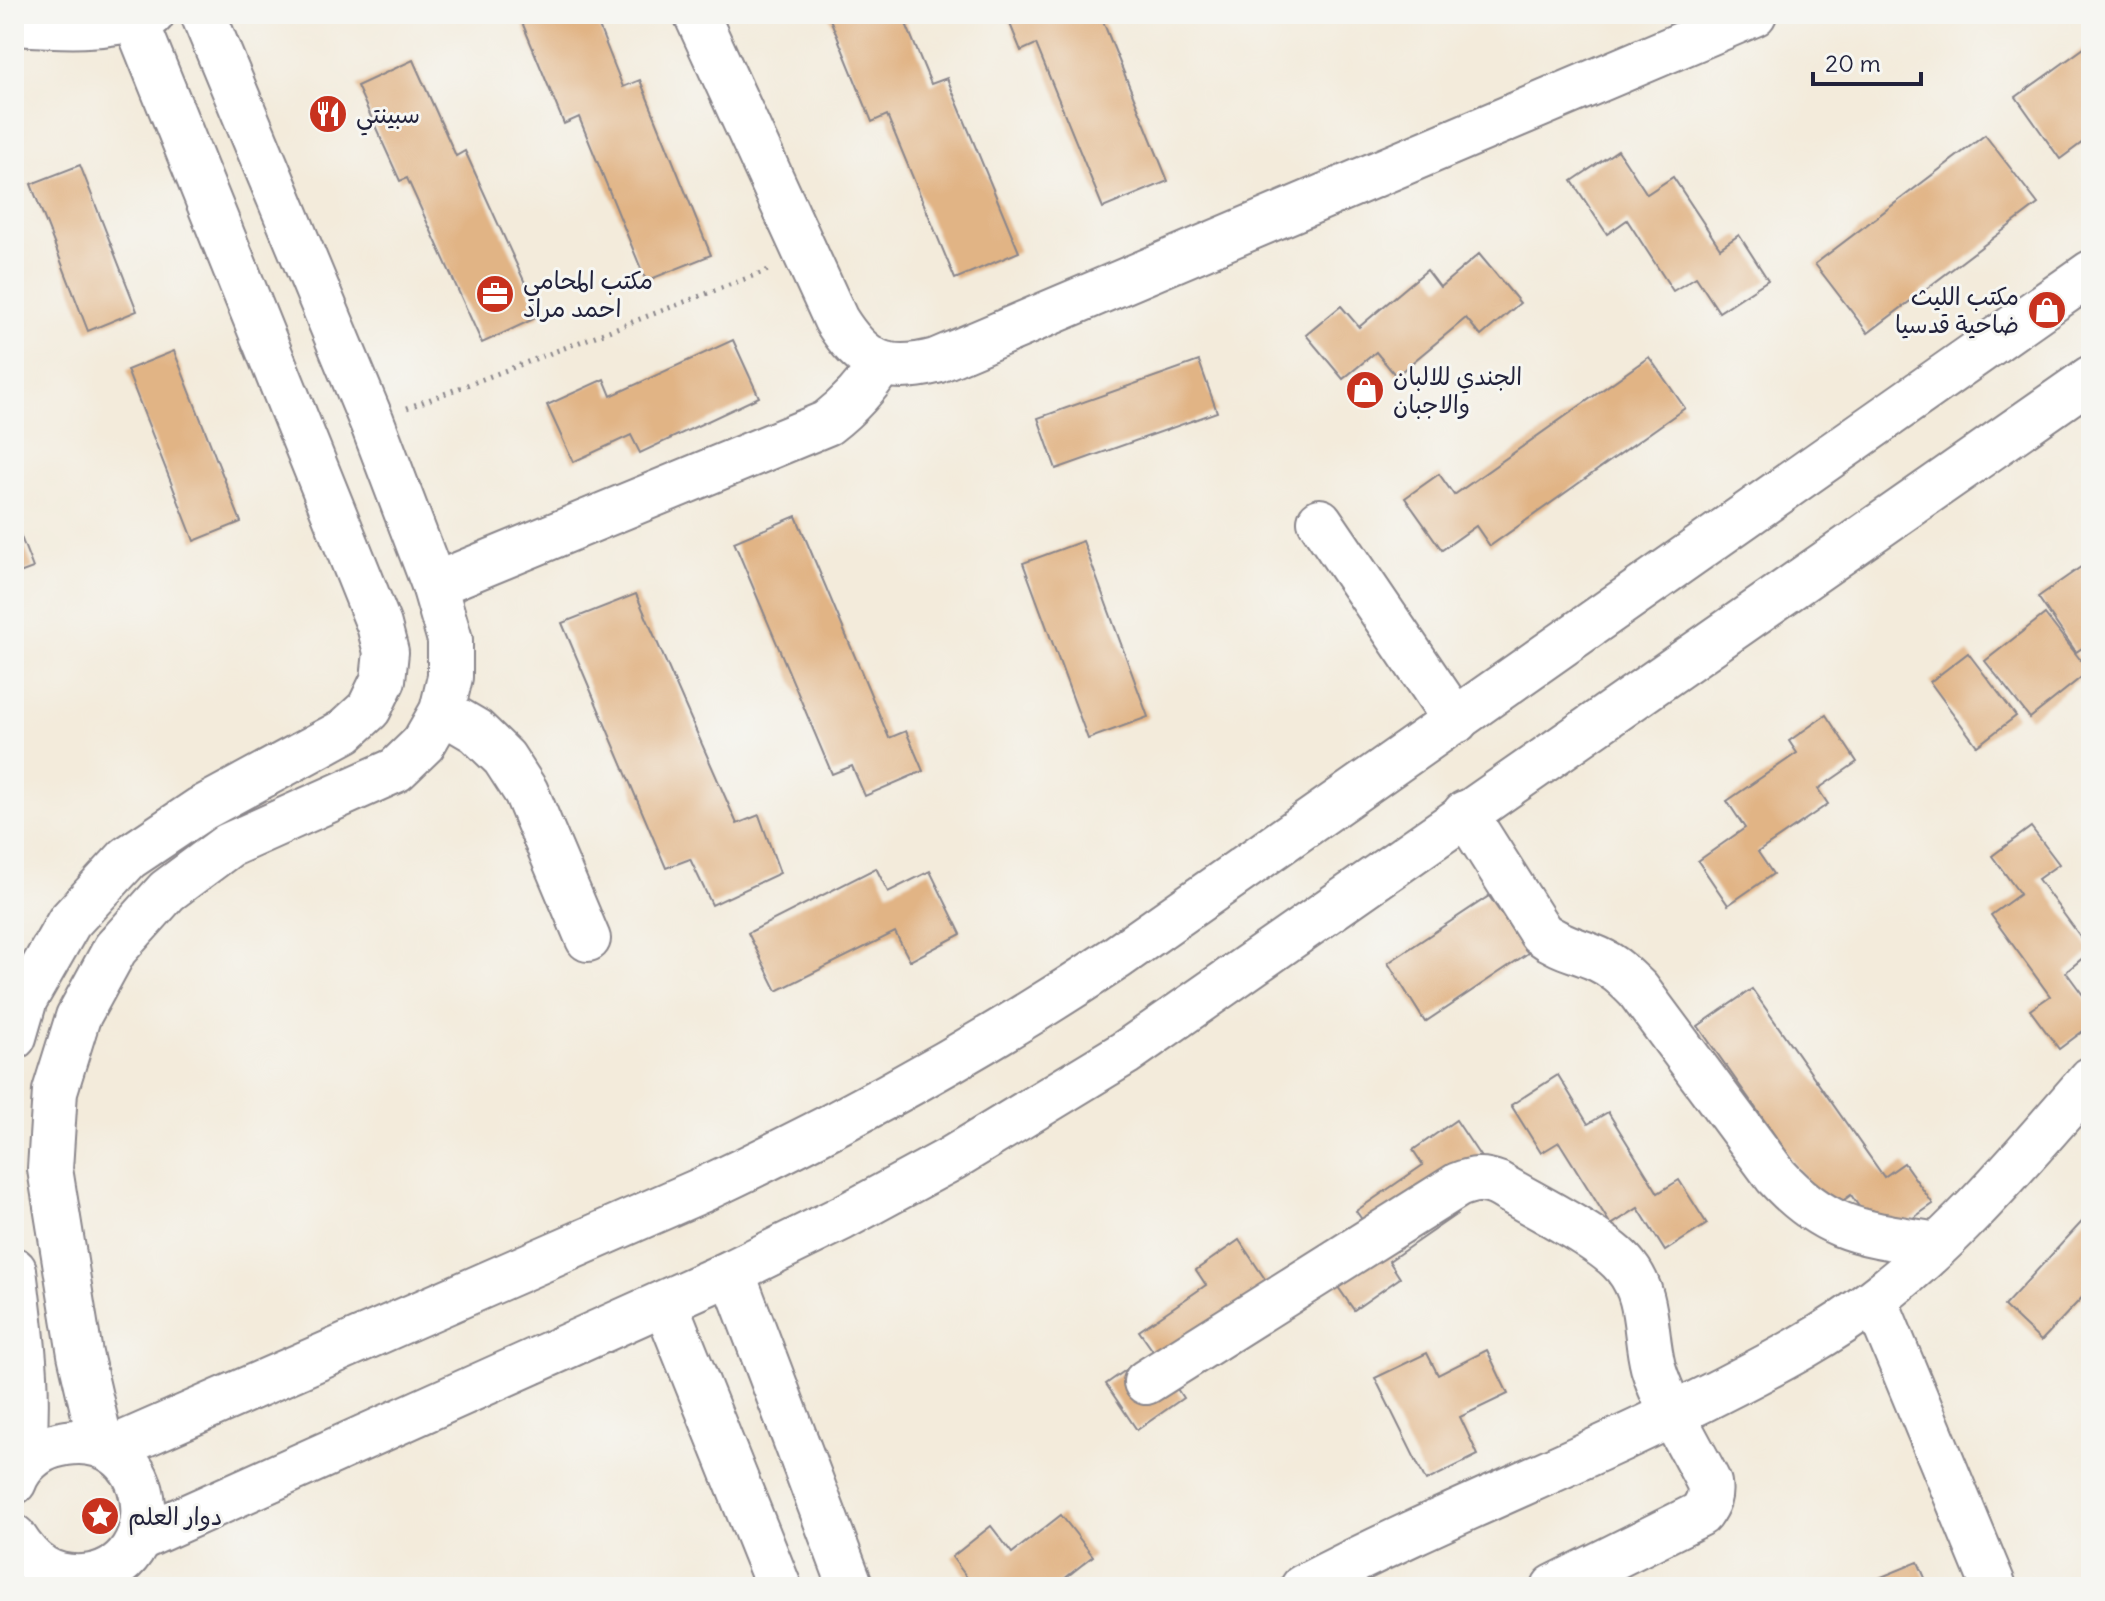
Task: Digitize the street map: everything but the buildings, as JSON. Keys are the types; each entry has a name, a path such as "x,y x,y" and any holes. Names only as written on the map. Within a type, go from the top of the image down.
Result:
{"main road":[{"path":"106,1447 80,1354 50,1169 55,1091 78,1017 115,949 167,891 229,845 396,770 423,744 442,711 450,677 450,640 434,585 372,422 203,14"},
{"path":"696,14 836,320 852,346 881,364 911,368 936,361 1754,14"},
{"path":"14,23 86,26 140,16 379,625 386,652 383,680 369,709 345,731 201,809 128,858 69,922 25,999 14,1037"},
{"path":"106,1447 704,1189 874,1105 1038,1010 1456,721 2091,273"},
{"path":"434,585 827,423 867,387 881,364"},
{"path":"138,1539 732,1272 842,1218 951,1159 1125,1053 2091,378"},
{"path":"1320,521 1456,721"},
{"path":"383,680 476,731 504,758 526,792 588,939"},
{"path":"1465,813 1541,933 1557,945 1600,960 1621,972 1638,990 1776,1176 1797,1198 1821,1216 1849,1229 1937,1245"},
{"path":"1303,1587 1370,1552 1675,1415 1779,1360 1875,1300 1983,1200 2091,1079"},
{"path":"1146,1382 1458,1185 1485,1179 1498,1184 1607,1249 1626,1266 1640,1289 1653,1367 1709,1483 1707,1505 1691,1520 1554,1587"},
{"path":"14,1270 25,1366 27,1417 16,1476"},
{"path":"732,1272 851,1587"},
{"path":"1875,1300 1994,1587"},
{"path":"665,1303 779,1587"},
{"path":"25,1366 80,1354"},
{"path":"14,1537 26,1557 62,1581 110,1569 126,1556 138,1539 145,1514 142,1489 130,1466 106,1447 72,1441 44,1448 16,1476"}],"path":[{"path":"372,422 805,255"}],"place":[{"name":"سبينتي","path":"328,114"},
{"name":"مكتب المحامي احمد مراد","path":"495,294"},
{"name":"مكتب الليث ضاحية قدسيا","path":"2047,310"},
{"name":"الجندي للالبان والاجبان","path":"1365,390"},
{"name":"دوار العلم","path":"100,1516"}]}
